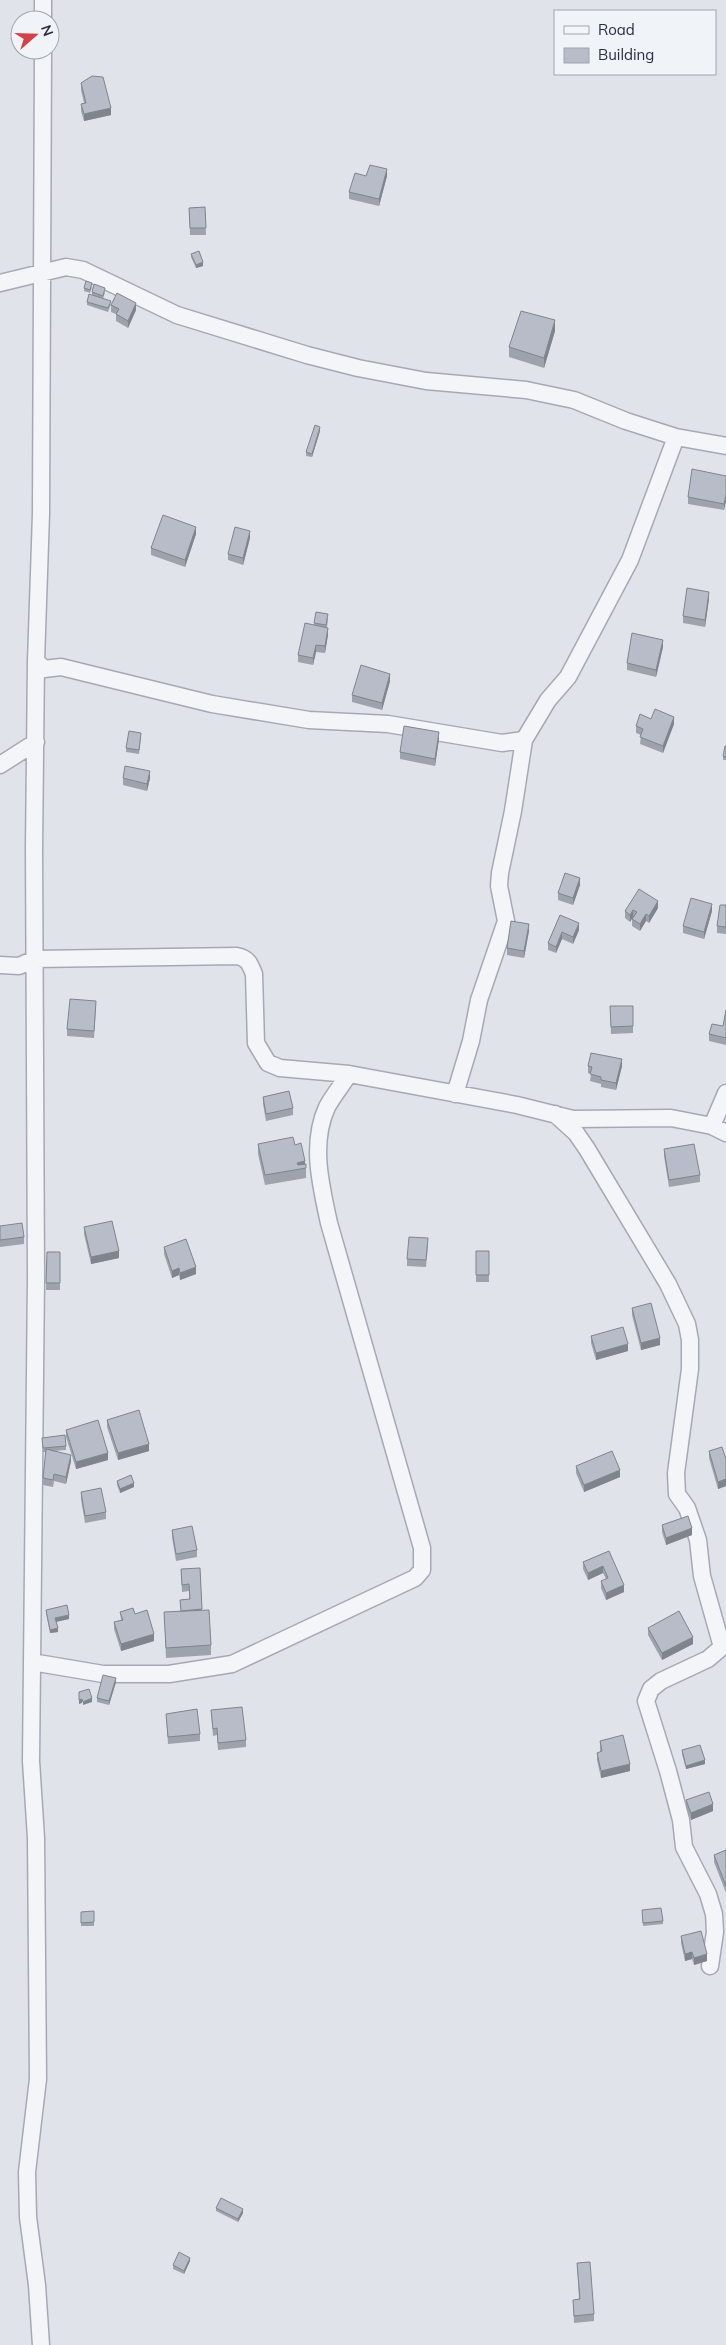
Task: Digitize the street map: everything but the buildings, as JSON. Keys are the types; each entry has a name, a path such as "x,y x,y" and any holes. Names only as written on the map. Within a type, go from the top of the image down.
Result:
{"street":[{"path":"41,2345 37,2285 28,2217 27,2172 38,2079 36,1838 31,1762 36,1278 34,848 40,514 40,272 44,160 43,60"},
{"path":"0,283 66,267 83,270 177,315 307,355 358,368 426,381 526,390 564,398 676,437 726,446"},
{"path":"455,1094 471,1041 479,1000 506,921 499,886 500,873 513,811 524,740 548,700 568,678 630,560 676,437"},
{"path":"36,661 44,669 61,667 212,704 309,720 388,724 502,743 524,740"},
{"path":"0,765 36,742"},
{"path":"0,965 19,966 35,959 188,955 244,958 250,964 254,974 256,1043 268,1063 280,1068 349,1074 573,1119 671,1118 719,1130 726,1093"},
{"path":"32,1662 103,1674 169,1674 232,1664 375,1598 415,1578 422,1570 422,1548 329,1223 321,1183 318,1158 323,1121 327,1107 349,1074"},
{"path":"555,1114 576,1133 587,1149 668,1284 687,1324 690,1340 690,1369 676,1473 677,1494 687,1508 698,1540 702,1576 724,1646 708,1659 661,1682 651,1689 646,1701 681,1820 684,1847 708,1894 714,1914 715,1932 710,1966"}]}
